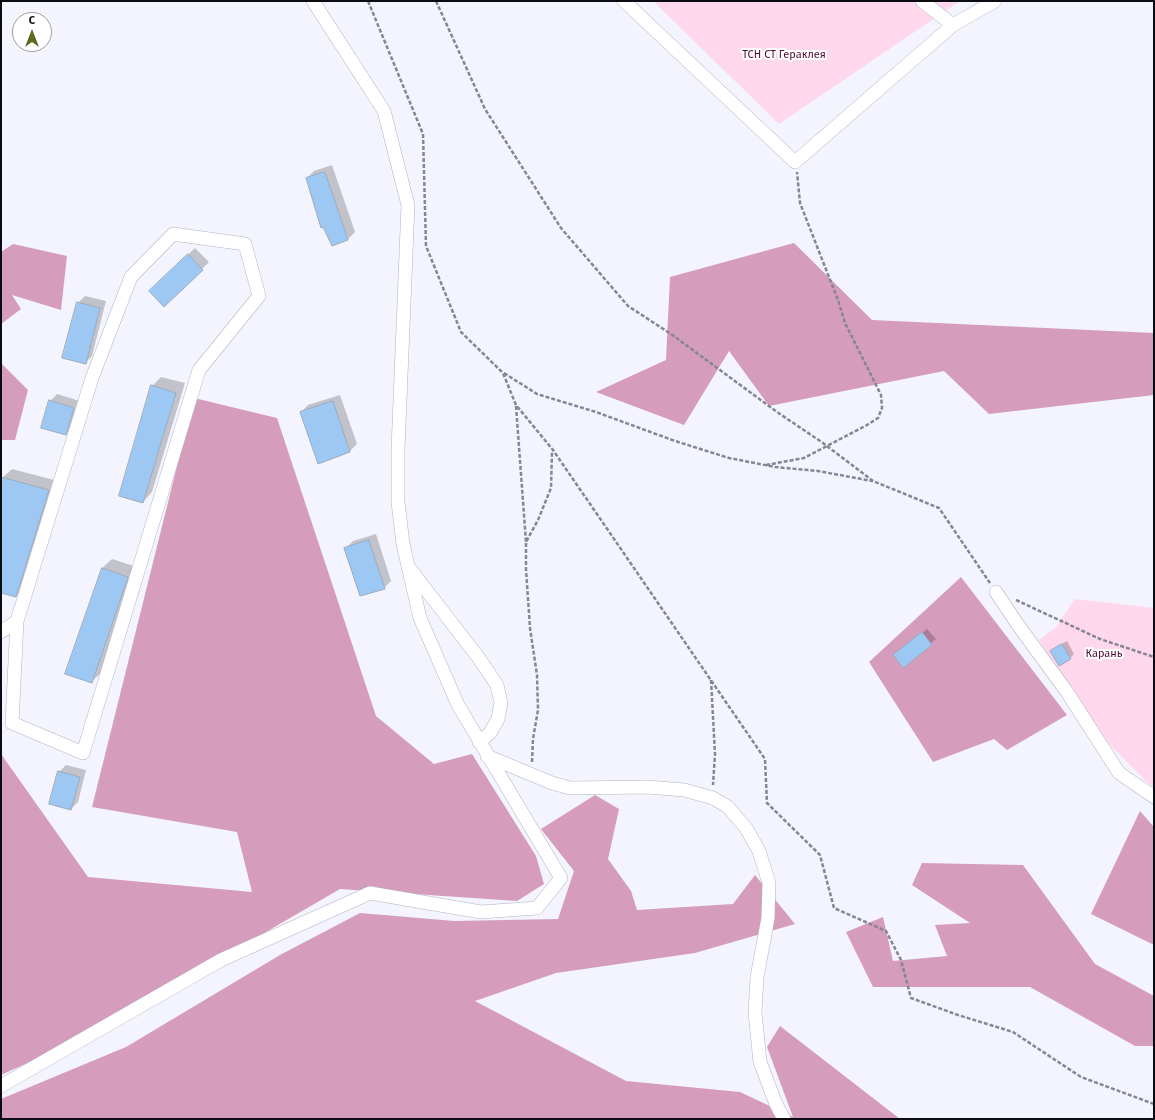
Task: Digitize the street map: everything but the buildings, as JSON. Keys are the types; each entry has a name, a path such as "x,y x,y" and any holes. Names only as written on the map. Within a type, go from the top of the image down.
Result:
{"street":[{"path":"1,1086 221,960 370,893 481,912 536,908 561,878 458,705 420,618 403,544 398,502 398,449 408,205 384,111 313,1"},
{"path":"624,1 795,162 953,25 994,1"},
{"path":"922,1 953,25"},
{"path":"1,632 17,621 92,378 131,277 173,234 245,244 259,296 199,370 84,754 12,723 17,621"},
{"path":"408,566 478,657 497,685 501,704 498,719 490,733 479,742"},
{"path":"996,592 1067,692 1119,773 1154,797"},
{"path":"487,756 532,774 552,784 570,788 647,788 684,790 713,798 728,807 746,828 759,851 769,883 768,918 757,976 756,1012 760,1062 776,1104 784,1119"}],"path":[{"path":"368,1 423,134 426,246 461,332 503,373 536,394 596,412 675,441 729,458 766,465 818,471 873,481 939,508 996,592 1100,639 1154,657"},
{"path":"436,1 486,110 561,228 628,306 671,334 777,412 823,443 873,481"},
{"path":"766,465 804,458 878,418 882,408 881,395 845,323 838,300 800,203 795,162"},
{"path":"503,373 516,405 552,450 765,759 767,803 820,855 834,908 886,931 901,960 911,998 958,1015 1013,1032 1081,1077 1154,1104"},
{"path":"516,405 526,542 526,569 530,628 536,675 538,710 533,739 532,774"},
{"path":"526,542 538,520 551,488 552,450"},
{"path":"711,680 715,754 713,798"}],"green space":[{"name":"ТСН СТ Гераклея","path":"653,1 960,1 779,124"},
{"name":"Карань","path":"1075,599 1154,608 1154,789 1085,720 1039,640 1056,627"}],"shaded area":[{"path":"794,243 872,320 1154,333 1154,395 989,414 944,371 769,406 729,351 684,425 596,392 666,360 670,277"},
{"path":"13,244 67,256 61,310 12,295 21,309 1,324 1,252"},
{"path":"1,363 28,390 15,440 1,440"},
{"path":"194,398 277,418 376,716 434,764 472,754 536,856 544,884 517,901 340,889 266,932 133,1015 1,1075 1,754 88,877 252,892 237,832 92,807"},
{"path":"961,577 1067,715 1007,750 994,739 933,762 869,662"},
{"path":"595,795 619,809 608,859 631,891 637,910 733,904 755,875 795,924 695,953 556,973 475,1001 626,1081 740,1092 793,1117 767,1047 780,1026 900,1119 1,1119 1,1099 126,1047 280,955 360,913 454,921 558,919 574,871 541,829"},
{"path":"1140,811 1154,827 1154,945 1091,914"},
{"path":"922,863 1023,865 1095,964 1154,996 1154,1046 1135,1046 1030,987 873,987 846,932 883,917 893,961 947,956 935,925 970,923 912,885"}]}
